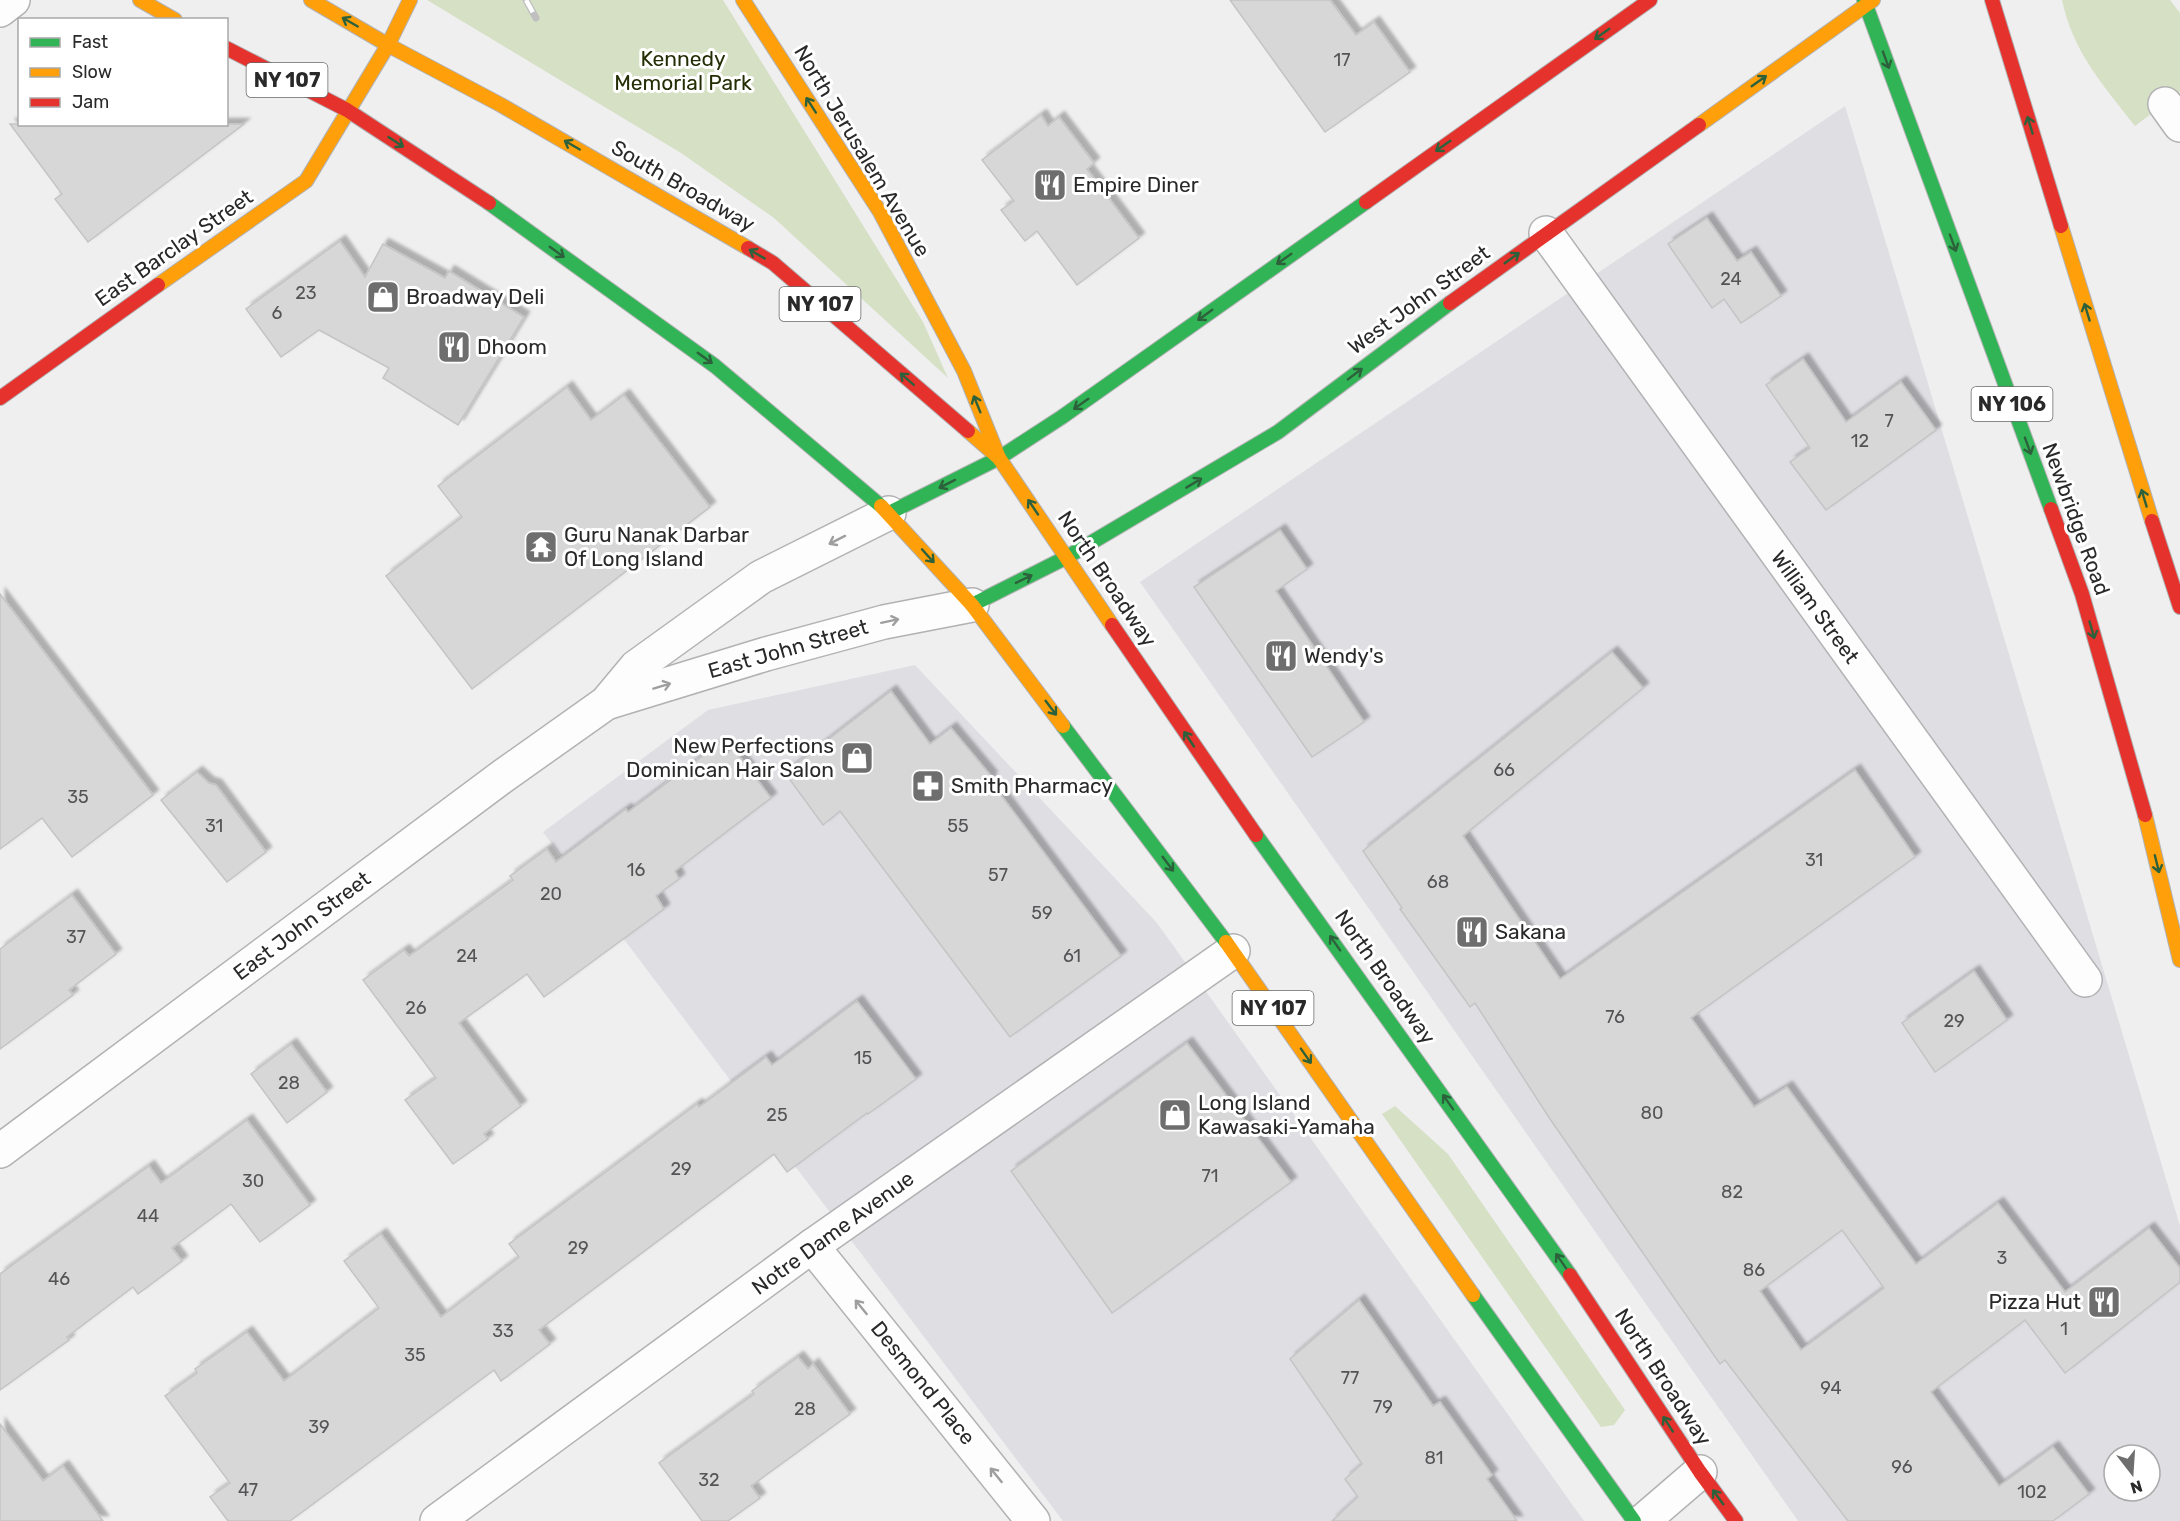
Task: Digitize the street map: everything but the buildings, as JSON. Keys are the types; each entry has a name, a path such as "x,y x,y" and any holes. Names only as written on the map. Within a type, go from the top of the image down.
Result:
{"main road":[{"path":"140,0 172,18"},
{"name":"South Broadway","path":"311,0 388,45 501,105 773,263 999,458"},
{"name":"East Barclay Street","path":"0,398 306,181 388,45 410,0"},
{"name":"North Jerusalem Avenue","path":"743,0 880,212 964,372 999,458"},
{"path":"889,513 999,458 1091,397 1650,0"},
{"path":"1992,0 2180,607"},
{"name":"West John Street","path":"972,605 1067,557 1278,432 1437,312 1868,2"},
{"name":"Newbridge Road","path":"1868,2 2082,594 2143,807 2180,960"},
{"name":"NY 107","path":"228,49 347,110 482,198 715,366 889,513 972,605 1233,951 1510,1348 1634,1521"},
{"name":"North Broadway","path":"999,458 1222,787 1566,1269 1700,1472 1736,1521"}],"street":[{"path":"0,10 13,0"},
{"name":"William Street","path":"1546,233 2085,980"},
{"name":"East John Street","path":"0,1151 503,776 606,703 636,667 761,577 889,513"},
{"name":"East John Street","path":"606,703 766,654 884,622 972,605"},
{"name":"Notre Dame Avenue","path":"437,1521 812,1246 1233,951"},
{"name":"Desmond Place","path":"812,1246 1033,1521"},
{"path":"1643,1521 1700,1472"}],"shaded area":[{"path":"1845,106 2180,1226 2180,1521 1798,1521 1140,582"},
{"path":"915,665 1157,923 1584,1521 1063,1521 543,832 708,710"}],"green space":[{"name":"Kennedy Memorial Park","path":"427,0 723,0 923,322 948,378 774,218 681,153"},
{"path":"2062,0 2170,0 2180,13 2180,92 2135,126 2081,52 2067,19"},
{"path":"1395,1106 1448,1154 1625,1410 1614,1425 1601,1427 1382,1114"}],"railway":[{"path":"526,0 536,18"}],"traffic: fast":[{"path":"1864,0 2051,509"},
{"path":"889,513 999,458 1062,417 1366,202"},
{"path":"489,203 715,366 881,506"},
{"path":"972,605 1067,557 1278,432 1450,303"},
{"path":"1063,726 1226,942"},
{"path":"1256,835 1570,1275"},
{"path":"1473,1295 1634,1521"}],"traffic: slow":[{"path":"140,0 172,18"},
{"path":"311,0 388,45 501,105 748,248"},
{"path":"158,285 306,181 388,45 410,0"},
{"path":"743,0 880,212 964,371 999,458"},
{"path":"1699,125 1873,0"},
{"path":"2061,226 2152,521"},
{"path":"968,431 999,458 1112,625"},
{"path":"881,506 972,605 1063,726"},
{"path":"2145,815 2180,960"},
{"path":"1226,942 1473,1295"}],"traffic: jam":[{"path":"1366,202 1650,0"},
{"path":"1992,0 2061,226"},
{"path":"228,49 347,110 489,203"},
{"path":"1450,303 1699,125"},
{"path":"748,248 773,263 968,431"},
{"path":"0,398 158,285"},
{"path":"2051,509 2082,594 2145,815"},
{"path":"2152,521 2180,607"},
{"path":"1112,625 1256,835"},
{"path":"1570,1275 1700,1472 1736,1521"}],"place":[{"name":"Empire Diner","path":"1050,185"},
{"name":"Broadway Deli","path":"383,297"},
{"name":"Dhoom","path":"454,347"},
{"name":"Guru Nanak Darbar Of Long Island","path":"541,547"},
{"name":"Wendy's","path":"1281,656"},
{"name":"New Perfections Dominican Hair Salon","path":"857,758"},
{"name":"Smith Pharmacy","path":"928,786"},
{"name":"Sakana","path":"1472,932"},
{"name":"Long Island Kawasaki-Yamaha","path":"1175,1115"},
{"name":"Pizza Hut","path":"2104,1302"}]}
